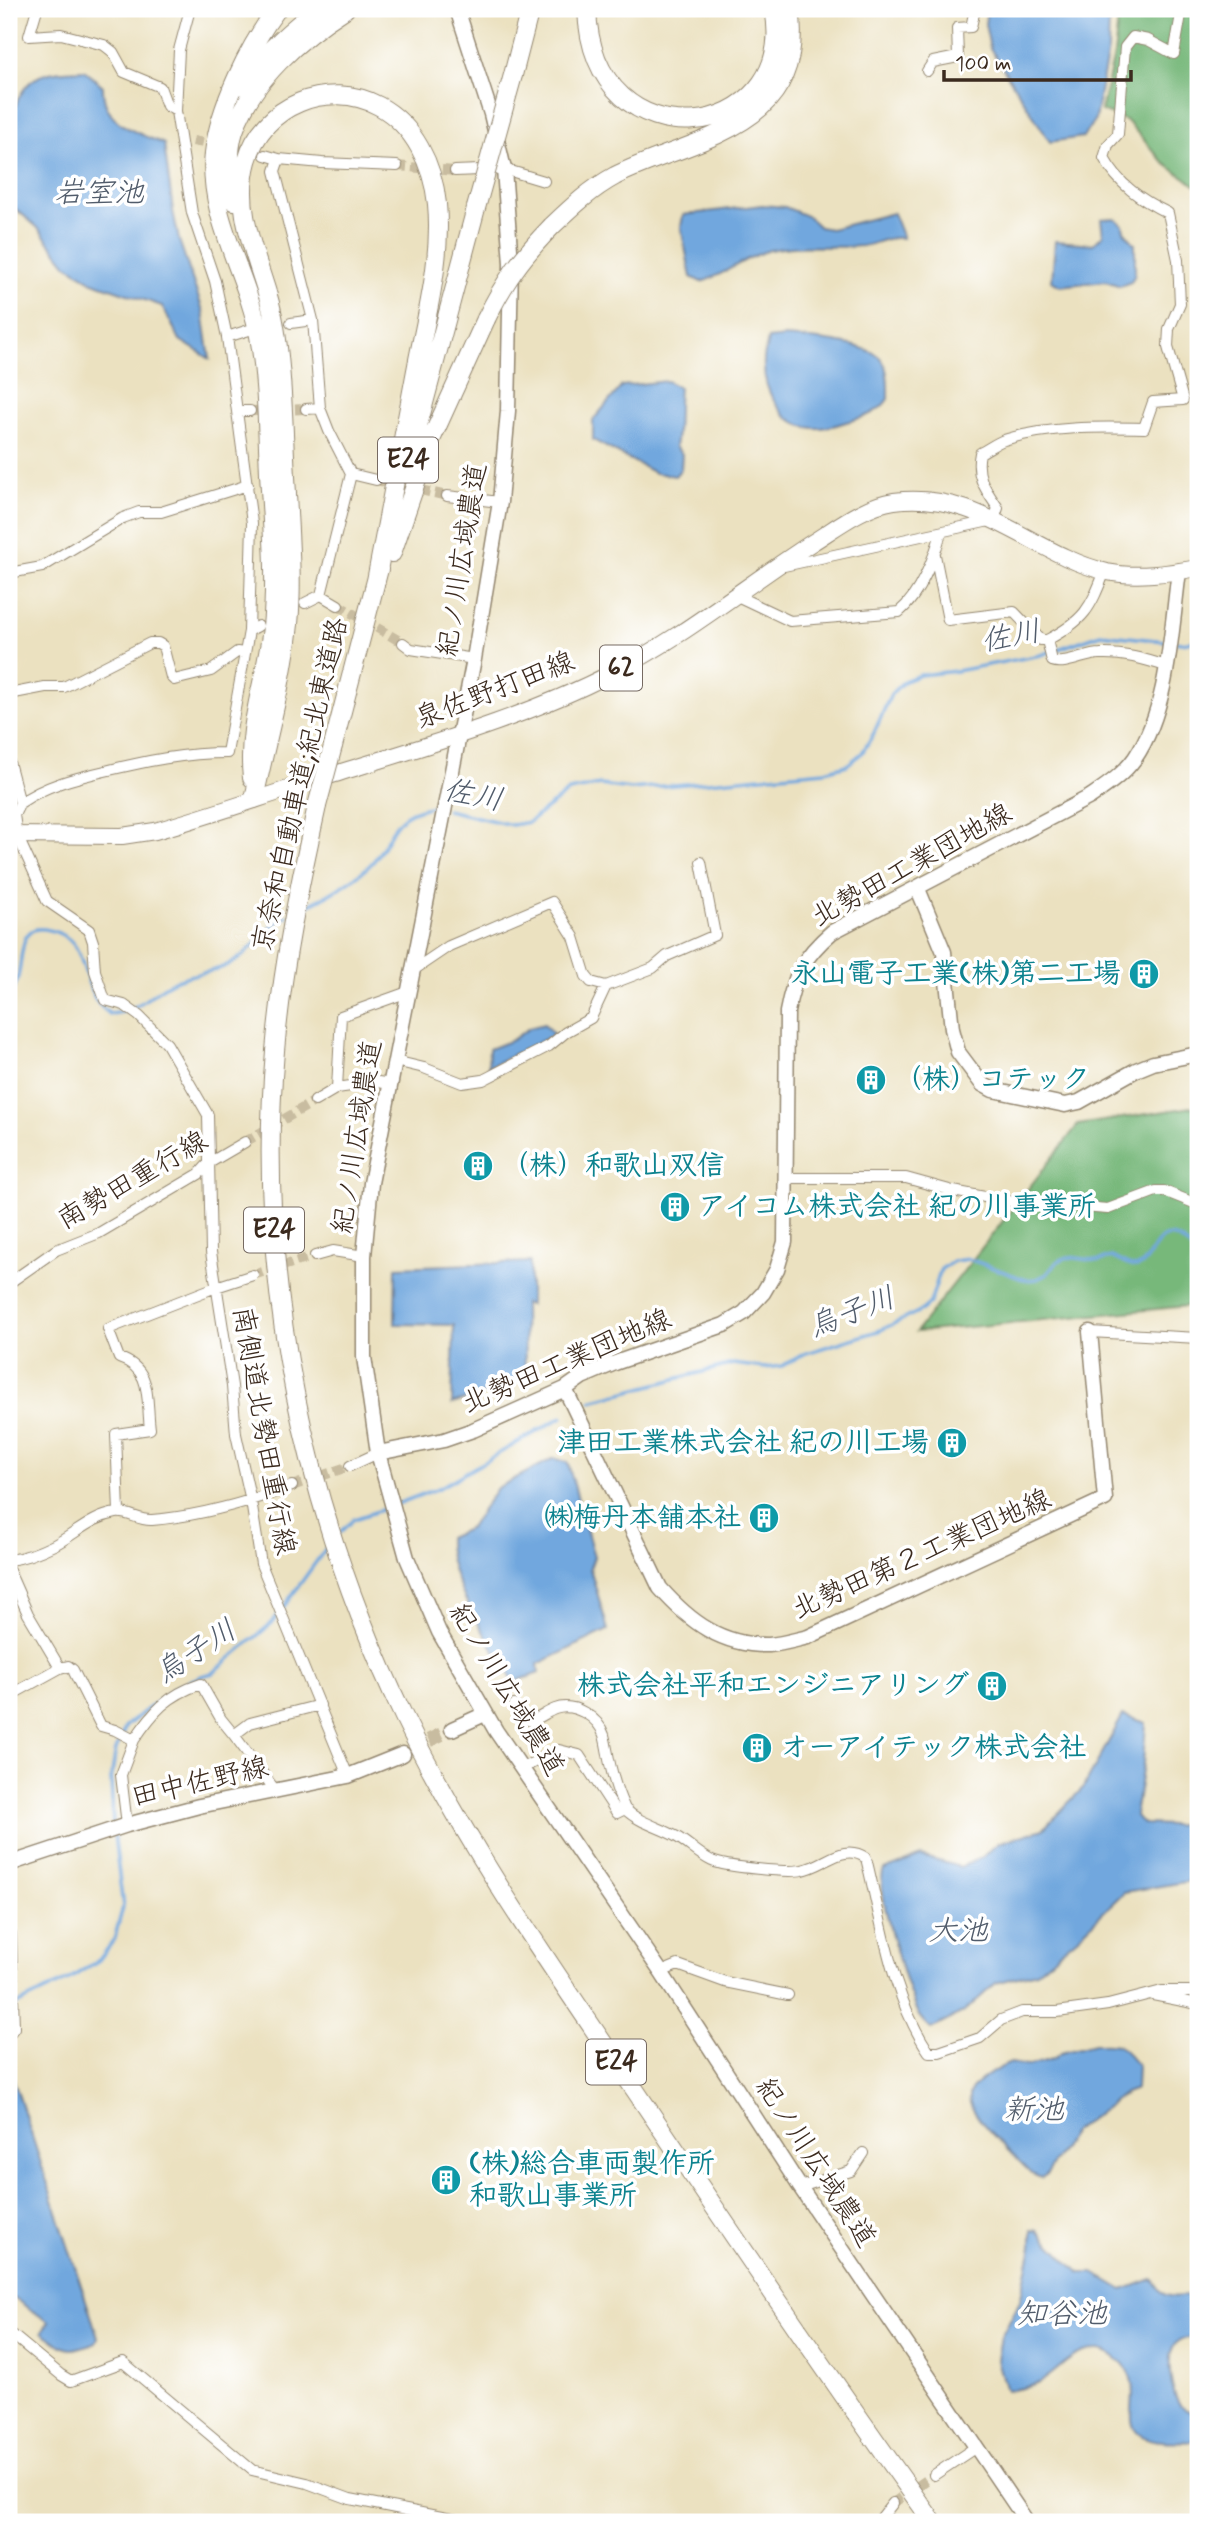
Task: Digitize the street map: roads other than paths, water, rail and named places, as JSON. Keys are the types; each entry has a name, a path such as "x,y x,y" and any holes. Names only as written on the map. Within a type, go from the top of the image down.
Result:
{"highway":[{"path":"254,799 250,766 251,734 272,626 273,542 266,398 253,307 217,204 214,154 225,113 246,58 277,9"},
{"path":"225,113 246,80 267,55 318,9"},
{"path":"254,799 284,660 290,583 280,370 269,299 233,200 230,155 234,132 255,91 278,64 306,38 345,9"},
{"name":"京奈和自動車道;紀北東道路","path":"530,9 317,806 289,943 275,1048 271,1167 274,1234 291,1372 304,1438 344,1576 406,1721 489,1869 573,1998 827,2374 933,2522"},
{"path":"587,9 592,44 612,85 637,108 656,117 677,122 698,121 717,116 736,107 752,92 767,74 775,46 777,24 774,9"},
{"path":"342,713 365,648 399,528 418,476 499,293 522,257 580,199 614,177 650,160 736,127 765,103 787,70 792,48 790,9"},
{"path":"258,267 243,205 243,180 253,146 271,119 287,107 305,100 343,94 363,98 400,120 424,154 437,202 437,230 435,265 428,306 376,581"}],"main road":[{"name":"泉佐野打田線","path":"13,835 122,836 155,831 460,736 571,693 613,673 680,634 855,515 892,501 928,501 958,505 1105,571 1142,574 1198,569"}],"street":[{"path":"37,9 29,36 61,34 104,45 113,52 124,72 160,87 167,106 176,111"},
{"path":"13,835 14,815 20,803 35,792 66,780 144,761 193,753 228,753 245,653 254,629 252,523 227,337 215,281 192,213 176,111 179,50 190,9"},
{"name":"紀ノ川広域農道","path":"457,9 491,114 504,169 510,263 508,411 500,502 474,659 371,1183 363,1256 364,1357 378,1453 407,1558 439,1632 485,1714 661,1972 800,2187 1027,2522"},
{"path":"927,71 933,62 958,57 957,28 971,27 975,9"},
{"path":"773,569 995,520 998,508 981,483 977,467 980,453 1003,440 1050,432 1097,427 1144,428 1153,402 1183,400 1168,347 1168,329 1180,304 1178,260 1168,213 1124,186 1104,158 1108,145 1118,134 1125,47 1133,37 1148,40 1174,54 1182,9"},
{"path":"181,138 193,141"},
{"path":"265,155 322,163 397,166"},
{"path":"279,159 275,171 313,320 320,408 351,474 321,595 305,603"},
{"path":"455,171 504,169 544,181"},
{"path":"290,323 313,320"},
{"path":"227,337 249,330"},
{"path":"306,409 320,408"},
{"path":"237,411 250,411"},
{"path":"351,474 376,480"},
{"path":"9,573 42,566 122,518 139,512 161,512 248,485"},
{"path":"447,496 500,502"},
{"path":"735,595 790,621 898,612 906,606 935,555 941,532"},
{"path":"935,555 948,620 1014,612 1047,643"},
{"path":"1047,643 1088,611 1105,571"},
{"name":"北勢田工業団地線","path":"378,1453 444,1440 473,1430 565,1389 582,1377 615,1363 724,1325 744,1313 763,1293 777,1269 785,1242 787,1012 796,976 816,946 832,932 1090,797 1124,771 1135,758 1148,733 1159,700 1180,571"},
{"path":"321,595 338,606"},
{"path":"9,694 45,687 64,687 150,643 163,646 174,680 211,671 237,652 245,653"},
{"path":"402,643 411,649 474,659"},
{"path":"1047,643 1050,658 1054,663 1096,654 1121,654 1167,660"},
{"path":"9,762 20,803"},
{"name":"南側道北勢田重行線","path":"13,835 47,901 89,930 93,942 95,971 105,1000 124,1005 167,1044 208,1115 211,1252 232,1386 236,1434 261,1564 348,1776"},
{"path":"412,971 450,946 552,902 574,937 586,976 591,982 606,986 653,968 667,956 715,935 701,862"},
{"path":"918,889 944,952 952,1029 958,1052 982,1084 993,1090 1065,1105 1079,1102 1153,1063 1198,1054"},
{"path":"395,1061 424,1068 462,1083 483,1080 549,1046 591,1018 606,986"},
{"path":"337,1088 341,1016 408,992"},
{"path":"315,1101 337,1088 379,1082 391,1084"},
{"name":"南勢田重行線","path":"9,1283 56,1250 99,1233 199,1174 209,1163 245,1142"},
{"path":"787,1178 906,1178 953,1191 1006,1201 1108,1209 1156,1191 1198,1202"},
{"path":"315,1256 333,1251 363,1256"},
{"name":"南側道北勢田重行線","path":"216,1287 254,1275"},
{"path":"119,1512 116,1434 150,1429 144,1376 133,1362 118,1358 108,1329 216,1287"},
{"path":"1090,1332 1198,1338"},
{"name":"北勢田第２工業団地線","path":"565,1389 660,1588 678,1608 705,1629 737,1642 771,1645 808,1637 1105,1499 1090,1332"},
{"path":"350,1466 378,1453"},
{"path":"9,1560 24,1558 56,1545 94,1519 119,1512 145,1521 209,1512 292,1486"},
{"path":"9,1571 28,1614 60,1668"},
{"path":"9,1696 68,1666 73,1670 101,1726 131,1739"},
{"path":"125,1826 121,1775 131,1739 155,1710 187,1688 201,1684 221,1718 275,1790"},
{"path":"234,1735 250,1723 320,1705"},
{"path":"514,1705 522,1717 531,1721 564,1707 576,1708 592,1719 604,1735 611,1771 625,1809 632,1816 678,1837 703,1856 723,1865 800,1871 845,1852 851,1851 866,1858 894,1974 913,2023 929,2052 939,2052 980,2038 1001,2020 1021,2012 1057,2011 1108,2004 1163,1991 1198,1991"},
{"path":"452,1729 485,1714"},
{"path":"522,1769 559,1750 579,1755 617,1813 625,1809"},
{"name":"田中佐野線","path":"9,1864 108,1831 199,1806 348,1776 403,1754"},
{"path":"9,1927 15,2012 14,2028 9,2034"},
{"path":"661,1972 678,1965 725,1982 788,1995"},
{"path":"1145,1994 1198,2004"},
{"path":"800,2187 850,2171 863,2153"},
{"path":"9,2332 71,2381 123,2362 252,2470 307,2483 350,2499 467,2522"},
{"path":"934,2474 976,2446"},
{"path":"878,2522 893,2503"}],"water":[{"path":"987,9 1112,9 1108,50 1095,119 1083,137 1050,142 990,48 985,24"},
{"name":"岩室池","path":"84,70 103,86 104,99 114,118 131,130 164,144 179,240 203,311 210,359 180,340 162,306 93,282 67,265 37,227 9,203 10,133 19,98 27,85 40,76"},
{"path":"762,205 785,207 807,216 819,227 831,229 893,213 903,238 892,238 862,246 770,250 701,282 691,277 681,227 683,215"},
{"path":"1115,218 1135,244 1135,274 1131,282 1120,286 1106,281 1060,286 1052,281 1055,241 1093,244 1103,235 1101,219"},
{"path":"786,337 837,342 875,354 886,369 888,399 870,414 822,428 803,426 792,421 776,404 766,383 764,371 768,339"},
{"path":"667,381 679,388 675,447 682,454 681,469 675,476 655,473 593,440 593,420 622,386"},
{"path":"544,1024 554,1035 488,1067 489,1049 512,1040 529,1028"},
{"path":"530,1262 530,1305 524,1303 525,1374 492,1391 452,1404 454,1325 395,1324 396,1267"},
{"path":"554,1458 568,1463 594,1557 590,1568 608,1630 538,1664 539,1673 514,1682 462,1593 450,1556 448,1538 470,1528 497,1488"},
{"name":"大池","path":"1123,1715 1146,1723 1135,1816 1144,1824 1198,1826 1198,1880 1124,1892 1078,1937 1036,1972 996,1983 963,2013 931,2029 917,2012 906,1983 887,1917 882,1880 884,1870 921,1856 960,1867 983,1857 998,1843 1043,1829 1084,1787"},
{"name":"新池","path":"1094,2044 1114,2045 1124,2050 1137,2064 1136,2089 1125,2093 1073,2132 1047,2174 1041,2178 1032,2174 985,2126 971,2105 970,2092 986,2077 1011,2063 1028,2066"},
{"path":"9,2066 98,2337 96,2342 78,2348 63,2347 42,2332 49,2322 9,2295"},
{"name":"知谷池","path":"1032,2230 1038,2231 1080,2273 1094,2273 1123,2290 1152,2279 1166,2295 1198,2295 1198,2335 1175,2344 1170,2368 1179,2404 1185,2410 1198,2414 1198,2442 1152,2440 1139,2434 1132,2419 1133,2390 1127,2369 1102,2351 1090,2350 1081,2353 1038,2383 1006,2391 997,2360 1001,2336 1020,2301 1032,2247"}],"waterway":[{"name":"佐川","path":"447,810 512,825 529,822 569,791 600,785 631,789 825,771 847,765 862,753 891,694 904,681 920,675 1041,655 1101,634 1165,641"},
{"name":"佐川","path":"1173,642 1198,640"},
{"name":"佐川","path":"303,908 338,889 369,866 376,859 394,827 408,814 426,808 439,808"},
{"name":"佐川","path":"9,993 15,986 27,935 34,930 44,929 69,939 81,958 92,992 99,1004 110,1014 129,1010 172,982 230,964 287,916"},
{"name":"烏子川","path":"591,1401 733,1364 765,1368 782,1366 806,1353 881,1330 922,1310 930,1303 941,1269 954,1261 969,1259 1026,1280 1047,1274 1058,1261 1068,1257 1099,1261 1111,1257 1136,1267 1142,1265 1165,1237 1182,1241 1198,1256"},
{"name":"烏子川","path":"397,1504 439,1488 562,1417"},
{"name":"烏子川","path":"339,1533 354,1519 390,1507"},
{"name":"烏子川","path":"113,1826 111,1779 116,1749 126,1726 176,1687 213,1673 272,1623 329,1544"},
{"name":"烏子川","path":"14,2006 66,1981 99,1960 114,1940 123,1907 114,1834"}],"tunnel":[{"path":"193,141 254,153"},
{"path":"397,166 455,171"},
{"path":"250,411 306,409"},
{"path":"376,480 447,496"},
{"path":"338,605 403,643"},
{"path":"245,1142 315,1101"},
{"path":"253,1275 315,1256"},
{"path":"292,1486 350,1466"},
{"path":"410,1750 452,1729"},
{"path":"893,2503 934,2475"}],"place":[{"name":"永山電子工業(株)第二工場","path":"1144,974"},
{"name":"（株）コテック","path":"871,1080"},
{"name":"（株）和歌山双信","path":"478,1166"},
{"name":"アイコム株式会社 紀の川事業所","path":"675,1207"},
{"name":"津田工業株式会社 紀の川工場","path":"952,1443"},
{"name":"㈱梅丹本舗本社","path":"764,1518"},
{"name":"株式会社平和エンジニアリング","path":"992,1686"},
{"name":"オーアイテック株式会社","path":"757,1748"},
{"name":"(株)総合車両製作所 和歌山事業所","path":"446,2180"}]}
